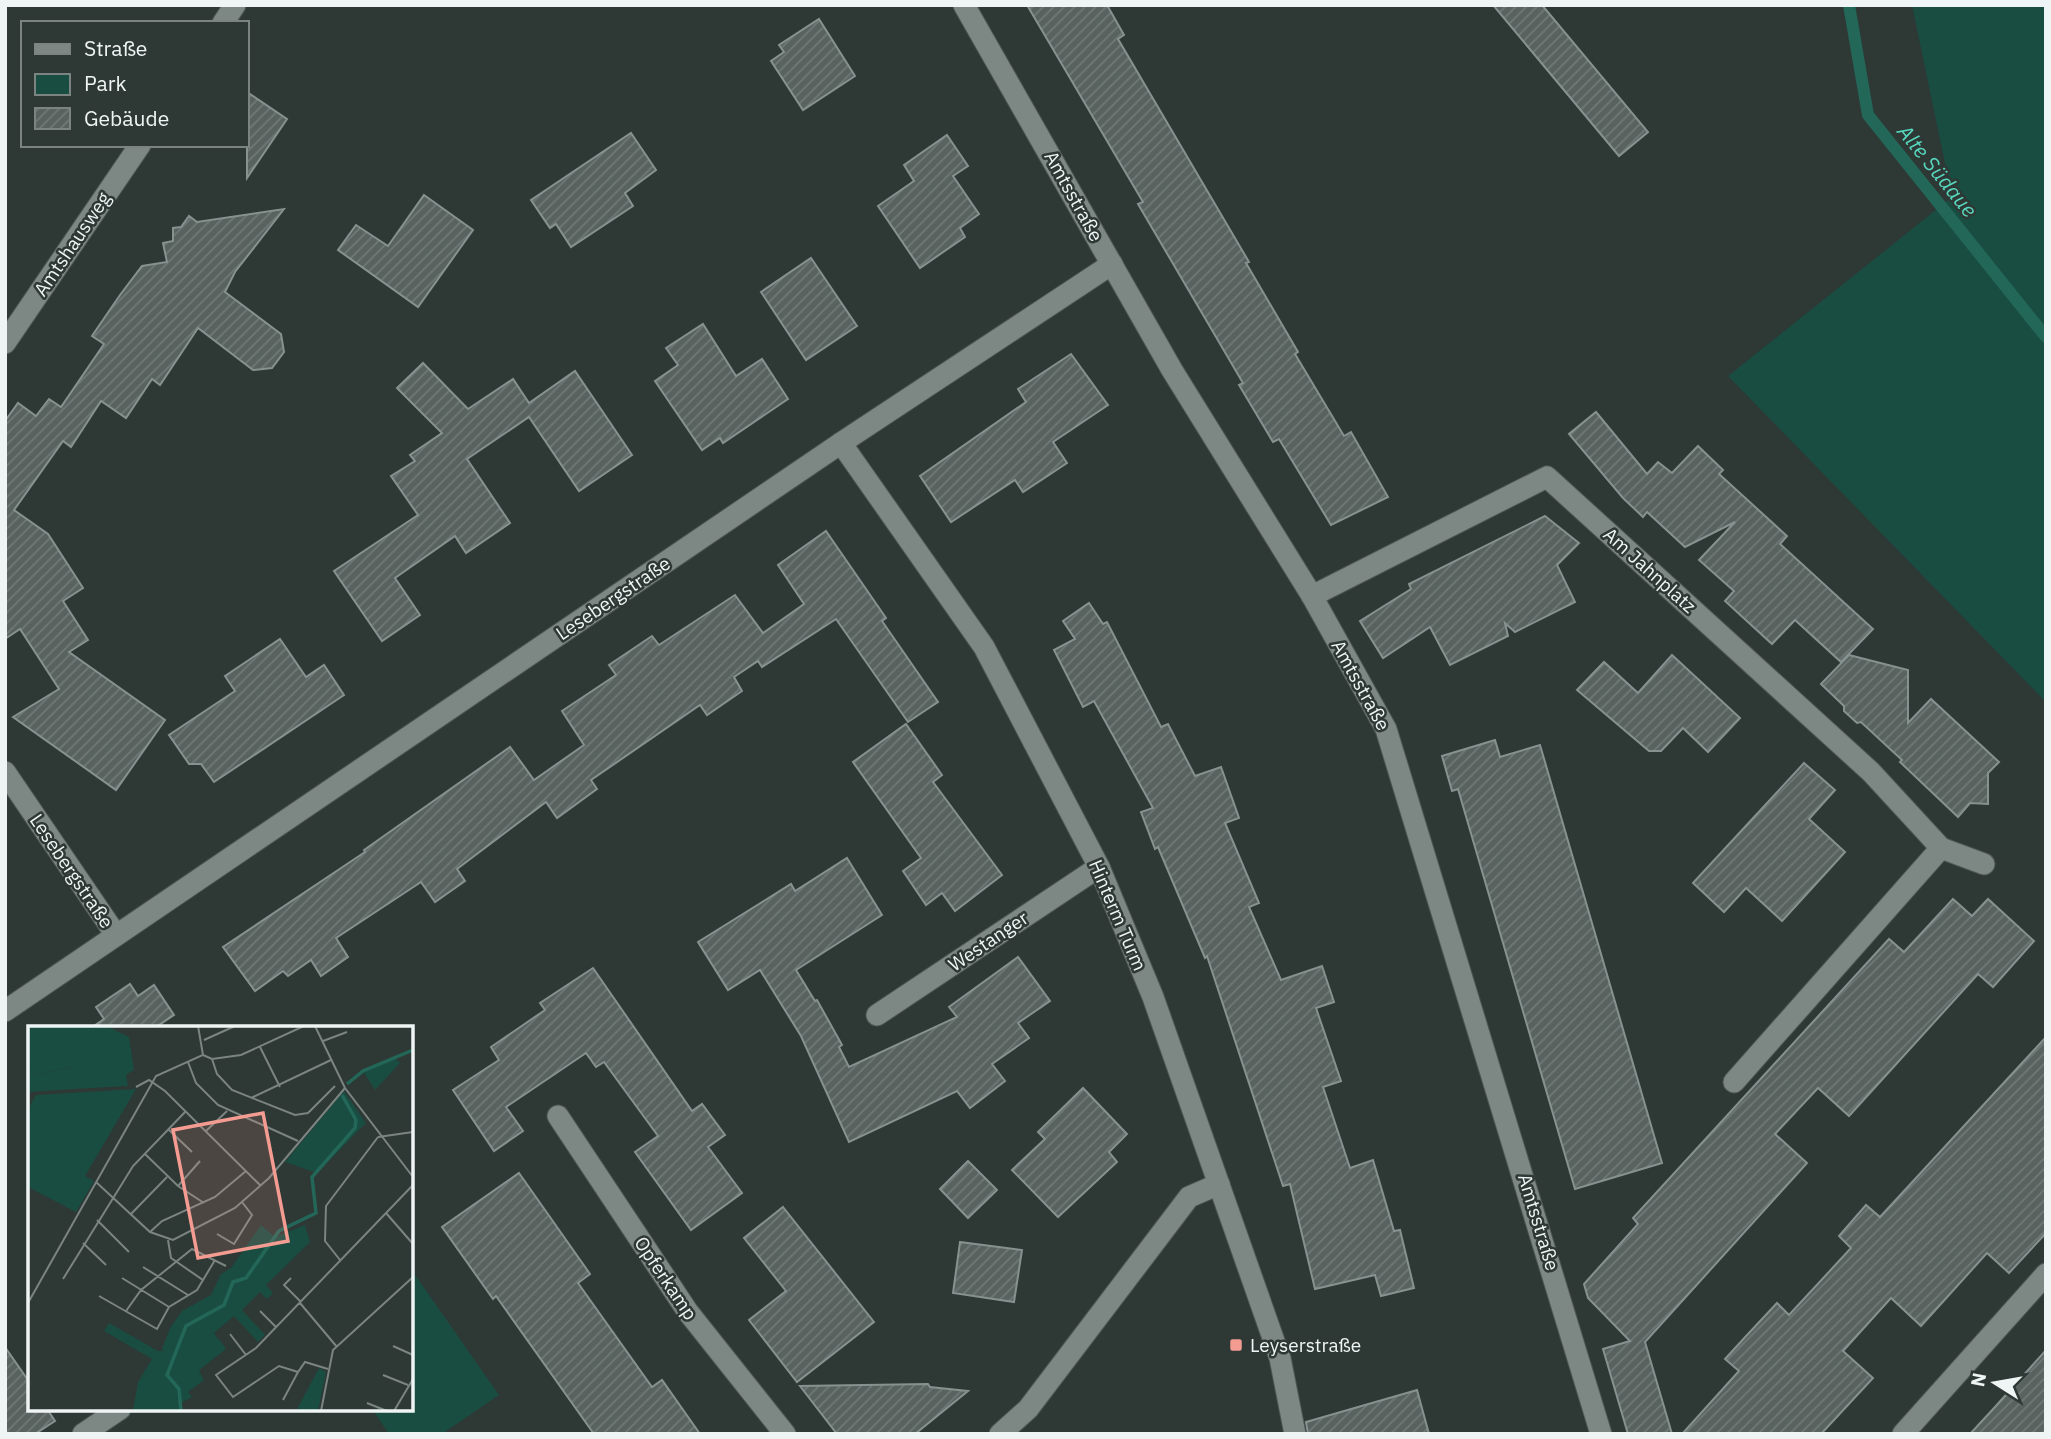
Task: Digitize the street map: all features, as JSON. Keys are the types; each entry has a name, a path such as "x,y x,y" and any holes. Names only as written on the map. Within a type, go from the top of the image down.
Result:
{"street":[{"path":"224,21 235,5"},
{"name":"Amtsstraße","path":"964,5 1171,370 1311,596 1387,729 1601,1434"},
{"name":"Amtshausweg","path":"5,343 138,147"},
{"name":"Lesebergstraße","path":"5,1011 841,443 1112,264"},
{"name":"Hinterm Turm","path":"841,443 984,647 1099,867 1153,996 1280,1358 1294,1434"},
{"name":"Am Jahnplatz","path":"1311,596 1547,477 1871,772 1941,848 1983,864"},
{"name":"Lesebergstraße","path":"5,772 116,935"},
{"path":"1734,1082 1941,848"},
{"name":"Westanger","path":"877,1015 1099,867"},
{"name":"Opferkamp","path":"558,1116 688,1312 785,1434"},
{"path":"1000,1434 1028,1409 1189,1198 1219,1184"},
{"path":"1903,1434 2046,1273"},
{"path":"83,1434 117,1411"}],"green space":[{"path":"1912,5 2046,5 2046,702 1728,376 1952,197"},
{"path":"413,1272 499,1395 442,1434 389,1434 373,1411 413,1411"}],"building":[{"path":"1027,5 1107,5 1124,35 1118,39 1249,262 1246,263 1298,352 1295,354 1344,436 1351,432 1388,497 1331,525 1279,439 1273,442 1239,385 1243,383 1138,204 1143,202"},
{"path":"1493,5 1542,5 1648,132 1619,156"},
{"path":"819,19 855,76 803,110 771,61 784,52 779,45"},
{"path":"248,93 287,119 247,178 248,147"},
{"path":"631,133 656,170 625,193 633,206 571,247 556,224 550,228 531,200"},
{"path":"947,135 968,166 953,176 979,214 960,228 965,237 920,268 878,206 914,181 904,165"},
{"path":"424,195 473,230 418,307 338,250 356,225 388,246"},
{"path":"284,209 235,272 225,292 281,334 284,352 272,368 253,370 198,328 160,385 152,379 126,418 101,401 71,447 63,441 14,510 48,534 83,588 63,601 88,640 69,652 165,720 116,790 13,717 59,689 20,629 5,639 5,421 18,403 36,416 49,399 61,407 104,344 92,336 120,295 142,266 167,262 163,243 173,241 173,228 181,227 189,216 197,222"},
{"path":"811,258 857,326 806,360 761,292"},
{"path":"703,324 736,376 762,359 788,399 723,443 720,438 702,450 655,381 678,365 666,348"},
{"path":"1071,354 1108,405 1053,442 1067,463 1023,492 1015,480 951,522 920,476 1026,402 1018,389"},
{"path":"423,363 468,409 513,379 529,403 575,371 632,455 579,491 529,417 467,459 510,523 466,553 455,536 395,578 420,615 382,641 334,571 418,515 391,476 415,461 410,455 442,433 397,388"},
{"path":"1596,412 1647,474 1658,462 1672,473 1698,446 1723,470 1719,474 1787,536 1780,544 1873,629 1841,662 1795,620 1772,644 1725,601 1734,591 1699,560 1735,522 1685,547 1647,512 1643,517 1623,498 1569,434"},
{"path":"1545,516 1579,543 1557,565 1575,602 1515,632 1505,623 1508,636 1450,665 1430,627 1383,658 1360,621 1411,589 1409,584"},
{"path":"826,531 886,618 882,621 938,702 908,722 836,619 762,667 758,661 734,677 742,691 707,715 700,705 591,780 597,789 557,818 546,802 457,869 465,881 435,902 421,882 336,938 348,957 321,976 311,960 288,976 283,971 255,991 223,947 365,852 364,850 510,747 534,780 584,745 562,711 616,675 609,665 652,636 659,645 735,595 763,633 804,604 778,565"},
{"path":"1089,603 1103,624 1107,622 1161,727 1168,724 1195,776 1221,767 1239,818 1225,823 1259,903 1249,907 1281,980 1322,966 1334,1002 1316,1008 1341,1081 1323,1087 1350,1168 1373,1160 1394,1231 1400,1230 1414,1288 1381,1296 1375,1275 1315,1289 1290,1184 1283,1186 1207,956 1205,958 1141,812 1153,808 1094,701 1083,707 1054,650 1075,639 1063,621"},
{"path":"280,639 306,677 324,665 344,695 214,782 201,764 189,764 169,735 235,691 225,676"},
{"path":"1672,655 1740,718 1708,752 1683,728 1661,751 1649,751 1577,690 1604,662 1638,693"},
{"path":"1849,655 1908,670 1908,723 1931,699 1999,762 1988,773 1988,804 1970,803 1958,817 1900,762 1902,760 1861,722 1857,723 1844,711 1844,706 1821,684"},
{"path":"906,724 942,775 933,782 1002,875 955,911 942,893 926,905 903,871 921,858 853,762"},
{"path":"1495,740 1500,757 1540,745 1662,1163 1575,1189 1458,789 1452,791 1442,756"},
{"path":"1804,763 1835,790 1809,819 1845,852 1782,921 1746,888 1724,912 1693,883"},
{"path":"847,858 882,915 796,970 815,1001 817,1000 842,1045 839,1047 849,1067 957,1017 949,1007 1018,957 1050,1001 1018,1023 1029,1038 992,1064 1005,1081 970,1108 957,1091 849,1142 801,1036 760,970 728,990 698,942 791,884 795,891"},
{"path":"1953,899 1972,916 1988,899 2034,941 1993,987 1978,974 1849,1116 1818,1088 1775,1134 1807,1163 1645,1342 1672,1434 1628,1434 1603,1349 1630,1341 1588,1298 1584,1284 1638,1224 1633,1218 1889,939 1904,952"},
{"path":"593,968 692,1111 702,1104 725,1135 708,1147 742,1193 691,1230 635,1152 658,1136 604,1062 596,1067 586,1053 506,1107 523,1131 494,1151 453,1090 499,1060 491,1047 545,1010 540,1003"},
{"path":"130,984 138,996 154,985 174,1015 160,1026 94,1026 104,1019 96,1007"},
{"path":"2046,1037 2046,1233 2009,1273 1987,1253 1921,1326 1891,1298 1843,1351 1873,1378 1821,1434 1682,1434 1739,1371 1725,1359 1777,1303 1789,1315 1851,1248 1839,1236 1866,1205 1880,1217"},
{"path":"1083,1088 1127,1134 1109,1152 1117,1162 1058,1217 1012,1170 1045,1139 1038,1132"},
{"path":"968,1161 997,1190 968,1218 940,1189"},
{"path":"519,1173 590,1274 578,1283 652,1387 662,1380 700,1434 594,1434 496,1296 493,1299 442,1227"},
{"path":"783,1207 874,1322 797,1382 749,1320 786,1291 744,1238"},
{"path":"960,1242 1022,1250 1014,1302 953,1293"},
{"path":"5,1347 28,1380 28,1411 48,1411 55,1421 35,1434 5,1434"},
{"path":"2046,1350 2046,1434 1970,1434 1995,1407"},
{"path":"928,1384 930,1387 968,1391 915,1434 837,1434 800,1386"},
{"path":"1417,1390 1429,1434 1308,1434 1306,1422"}],"waterway":[{"name":"Alte Südaue","path":"1849,5 1868,115 2046,337"}],"place":[{"name":"Leyserstraße","path":"1236,1345"}]}
